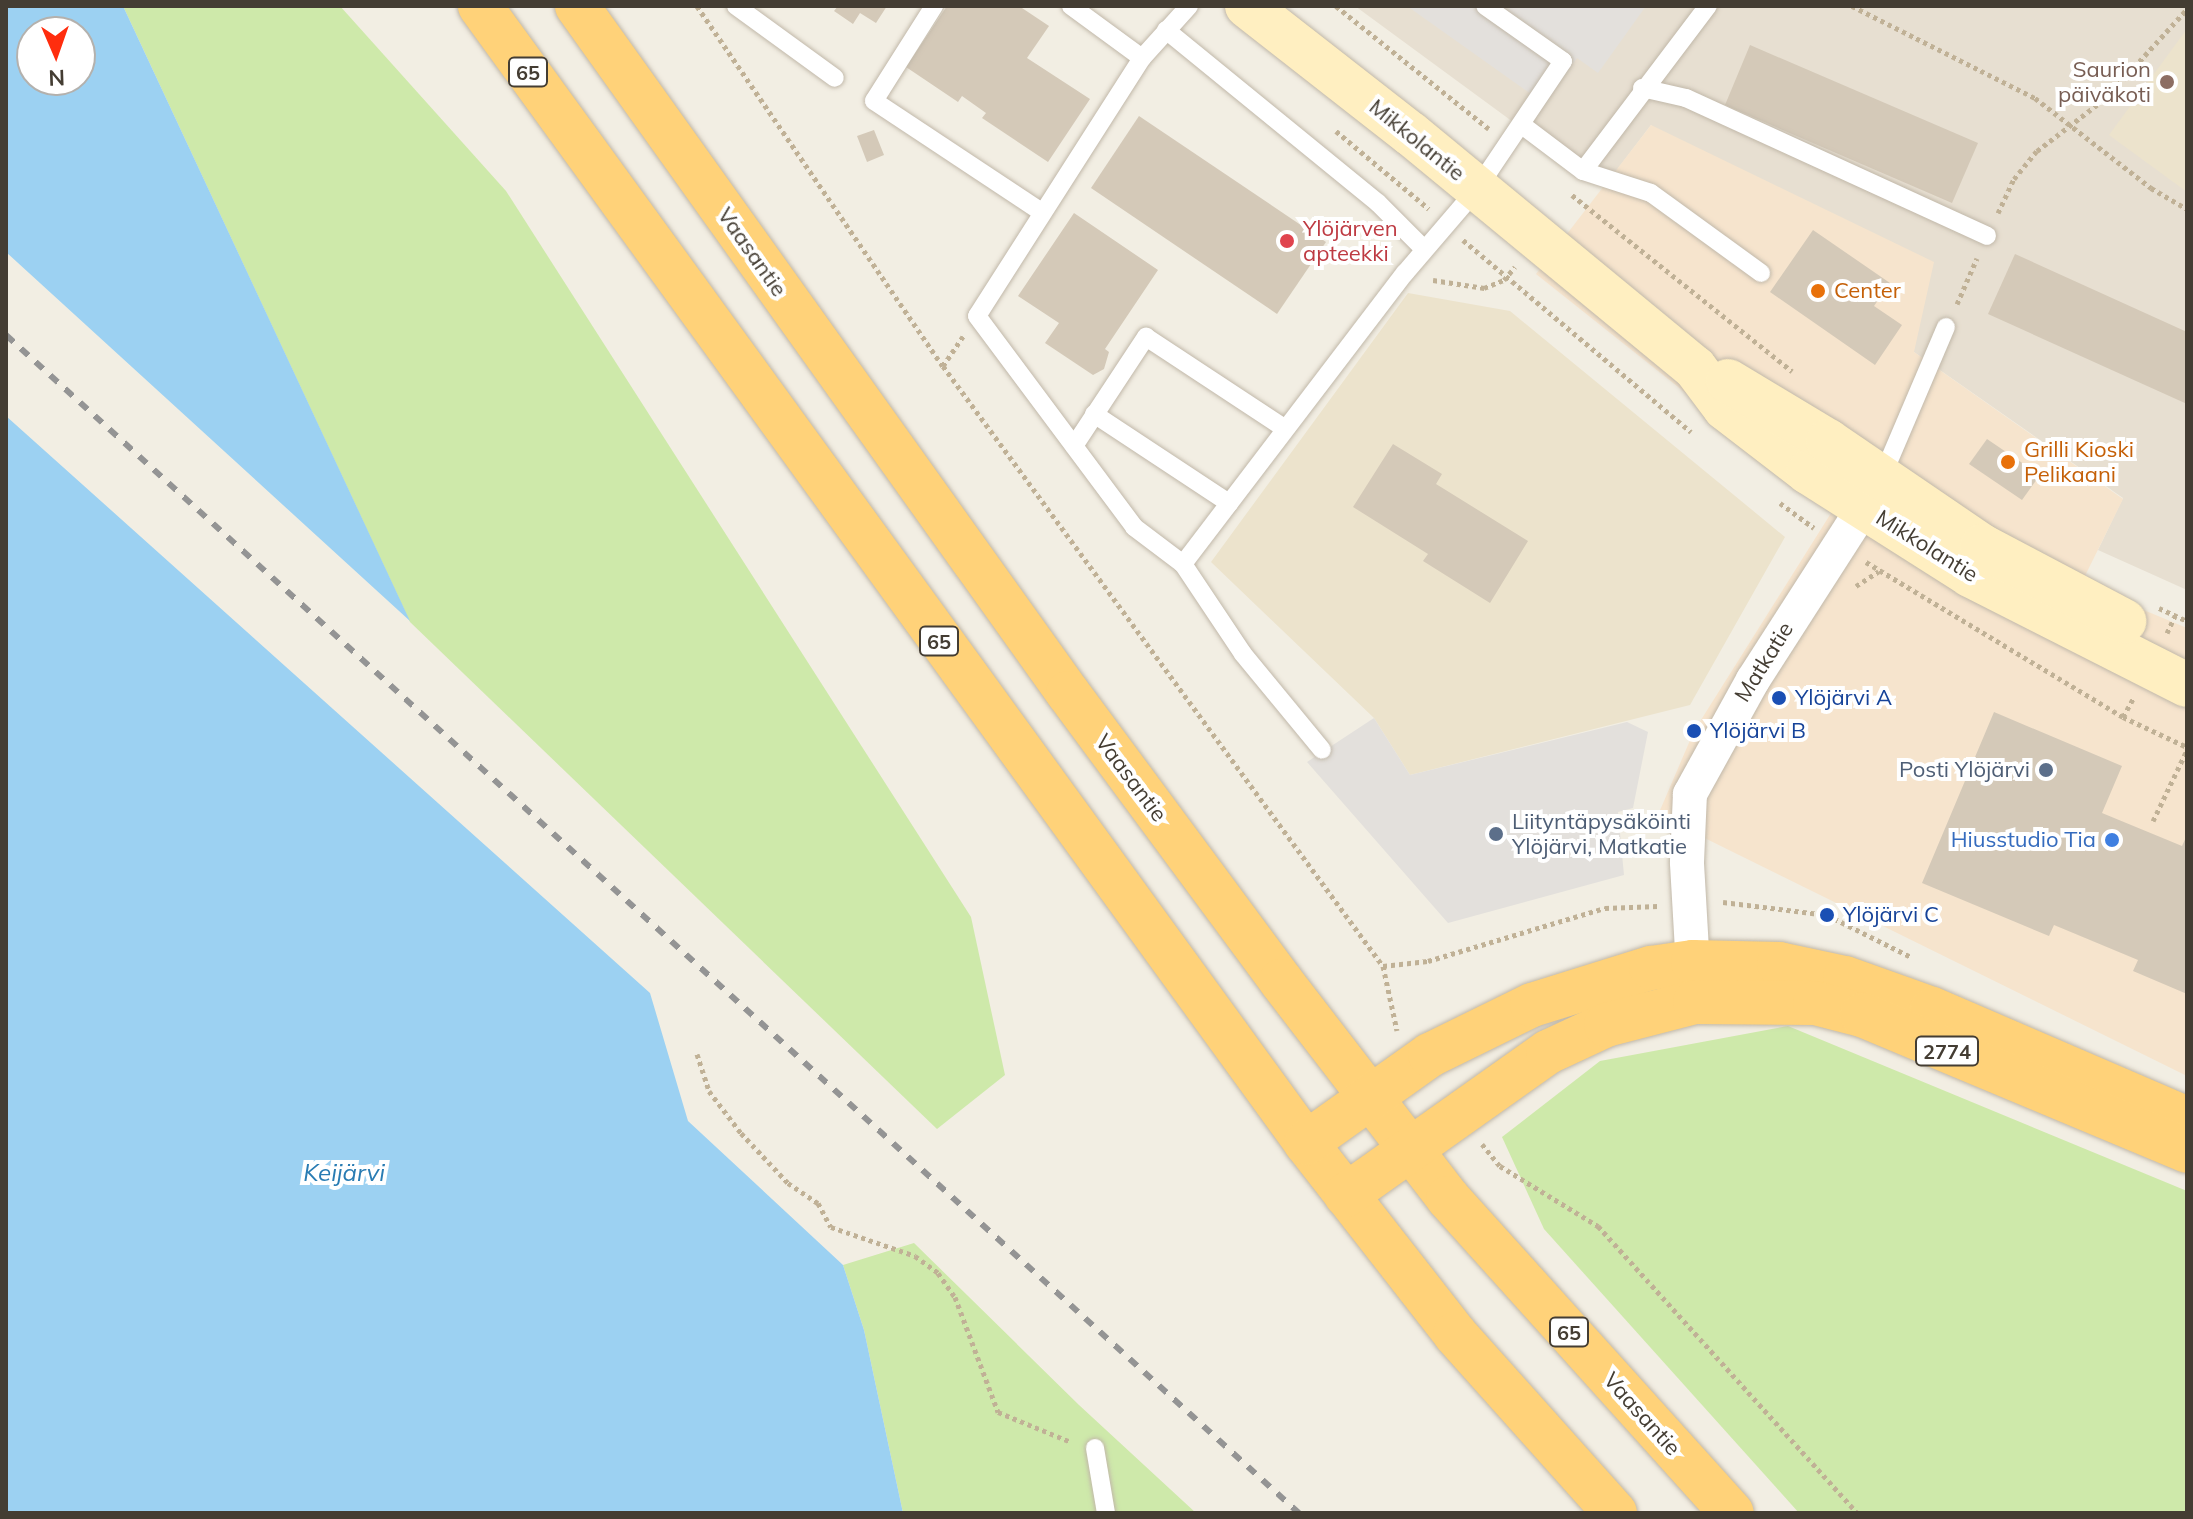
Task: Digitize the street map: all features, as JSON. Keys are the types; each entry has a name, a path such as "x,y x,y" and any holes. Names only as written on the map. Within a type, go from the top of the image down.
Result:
{"highway":[{"name":"65","path":"480,6 1306,1143 1455,1334 1615,1513"},
{"name":"Vaasantie","path":"577,6 1068,693 1369,1095 1448,1198 1732,1513"},
{"name":"2774","path":"1346,1195 1548,1052 1694,982 1779,964 1845,978 1946,1015 2187,1119"},
{"name":"2774","path":"1306,1143 1369,1095 1418,1063 1532,1005 1651,968 1694,982 1815,1003 1862,1015 2187,1151"}],"main road":[{"name":"Mikkolantie","path":"1247,6 1695,368 1732,382 1970,575 2187,685"},
{"name":"Mikkolantie","path":"1873,494 2176,633"}],"street":[{"name":"Matkatie","path":"1694,982 1687,862 1690,794 1717,739 1838,544 1873,494"}],"lane":[{"path":"736,6 835,78"},
{"path":"934,6 874,101 1042,212"},
{"path":"1071,6 1142,58"},
{"path":"1189,6 1142,58 977,316 1134,527 1183,564 1243,654 1322,750"},
{"path":"1183,564 1284,428 1424,249 1477,189 1563,61 1485,6"},
{"path":"1583,171 1642,88 1708,6"},
{"path":"1166,30 1378,203 1424,249"},
{"path":"1642,88 1686,98 1987,236"},
{"path":"1522,125 1583,171 1651,193 1761,273"},
{"path":"1873,494 1946,327"},
{"path":"1074,446 1146,337 1284,428"},
{"path":"1094,414 1229,503"},
{"path":"1095,1448 1106,1513"}],"path":[{"path":"697,6 943,366 1383,966 1391,1021 1418,1063"},
{"path":"1852,6 1978,66 2035,98 2072,128 2187,209"},
{"path":"1946,327 2014,179 2037,151 2072,128 2187,9"},
{"path":"1322,120 1446,224 1504,280 1699,438"},
{"path":"1772,497 1838,544 2123,717 2187,748 2153,821"},
{"path":"697,1054 709,1091 725,1112 788,1183 818,1203 831,1227 915,1256 938,1273 955,1297 998,1412 1025,1427 1095,1448"},
{"path":"1458,1115 1500,1166 1598,1226 1857,1513"}],"shaded area":[{"path":"1355,6 2187,6 2187,590 2098,550 2123,498 1914,352 1651,125 1603,188"},
{"path":"1407,6 1646,6 1598,73 1577,58 1545,104"},
{"name":"Saurion päiväkoti","path":"2187,29 2187,192 2109,135"},
{"path":"1651,125 1934,262 1914,352 2123,499 2081,584 2187,628 2187,1076 1658,815 1694,731 1833,510 1536,274"},
{"path":"1408,293 1510,311 1785,537 1690,705 1410,775 1374,718 1211,562"},
{"name":"Liityntäpysäköinti Ylöjärvi, Matkatie","path":"1374,718 1410,775 1627,722 1648,732 1633,808 1618,812 1624,875 1448,923 1307,762"}],"green space":[{"path":"123,6 340,6 506,191 971,917 1005,1075 937,1129 410,622"},
{"path":"1788,1026 2187,1191 2187,1513 1799,1513 1544,1229 1502,1137 1600,1061"},
{"path":"914,1243 1079,1405 1196,1513 903,1513 864,1330 843,1265"}],"water":[{"path":"6,6 123,6 410,621 6,252"},
{"name":"Keijärvi","path":"6,416 650,993 688,1121 843,1265 864,1330 903,1513 6,1513"}],"building":[{"path":"838,6 887,6 876,23 860,13 853,24 834,11"},
{"path":"947,6 1019,6 1049,26 1027,58 1090,99 1048,162 982,118 986,113 962,96 958,102 906,67"},
{"path":"1750,45 1978,143 1952,203 1725,105"},
{"path":"1139,116 1326,242 1277,314 1091,188"},
{"path":"874,130 884,155 867,162 857,136"},
{"path":"1074,213 1158,270 1105,349 1109,352 1104,369 1093,375 1045,343 1059,323 1018,296"},
{"path":"1813,230 1890,283 1874,306 1902,325 1875,365 1770,292"},
{"path":"2015,254 2187,332 2187,404 1988,314"},
{"path":"1987,439 2040,475 2022,500 1969,464"},
{"path":"1393,444 1442,474 1436,484 1528,541 1490,603 1423,561 1428,554 1353,507"},
{"path":"1994,712 2122,766 2102,813 2182,846 2187,835 2187,994 2133,971 2138,960 2054,925 2049,936 1922,883"}],"railway":[{"path":"6,335 1299,1513"}],"place":[{"name":"Saurion päiväkoti","path":"2167,82"},
{"name":"Ylöjärven apteekki","path":"1287,241"},
{"name":"Center","path":"1818,291"},
{"name":"Grilli Kioski Pelikaani","path":"2008,462"},
{"name":"Ylöjärvi A","path":"1779,698"},
{"name":"Ylöjärvi B","path":"1694,731"},
{"name":"Posti Ylöjärvi","path":"2046,770"},
{"name":"Liityntäpysäköinti Ylöjärvi, Matkatie","path":"1496,834"},
{"name":"Hiusstudio Tia","path":"2112,840"},
{"name":"Ylöjärvi C","path":"1827,915"}]}
